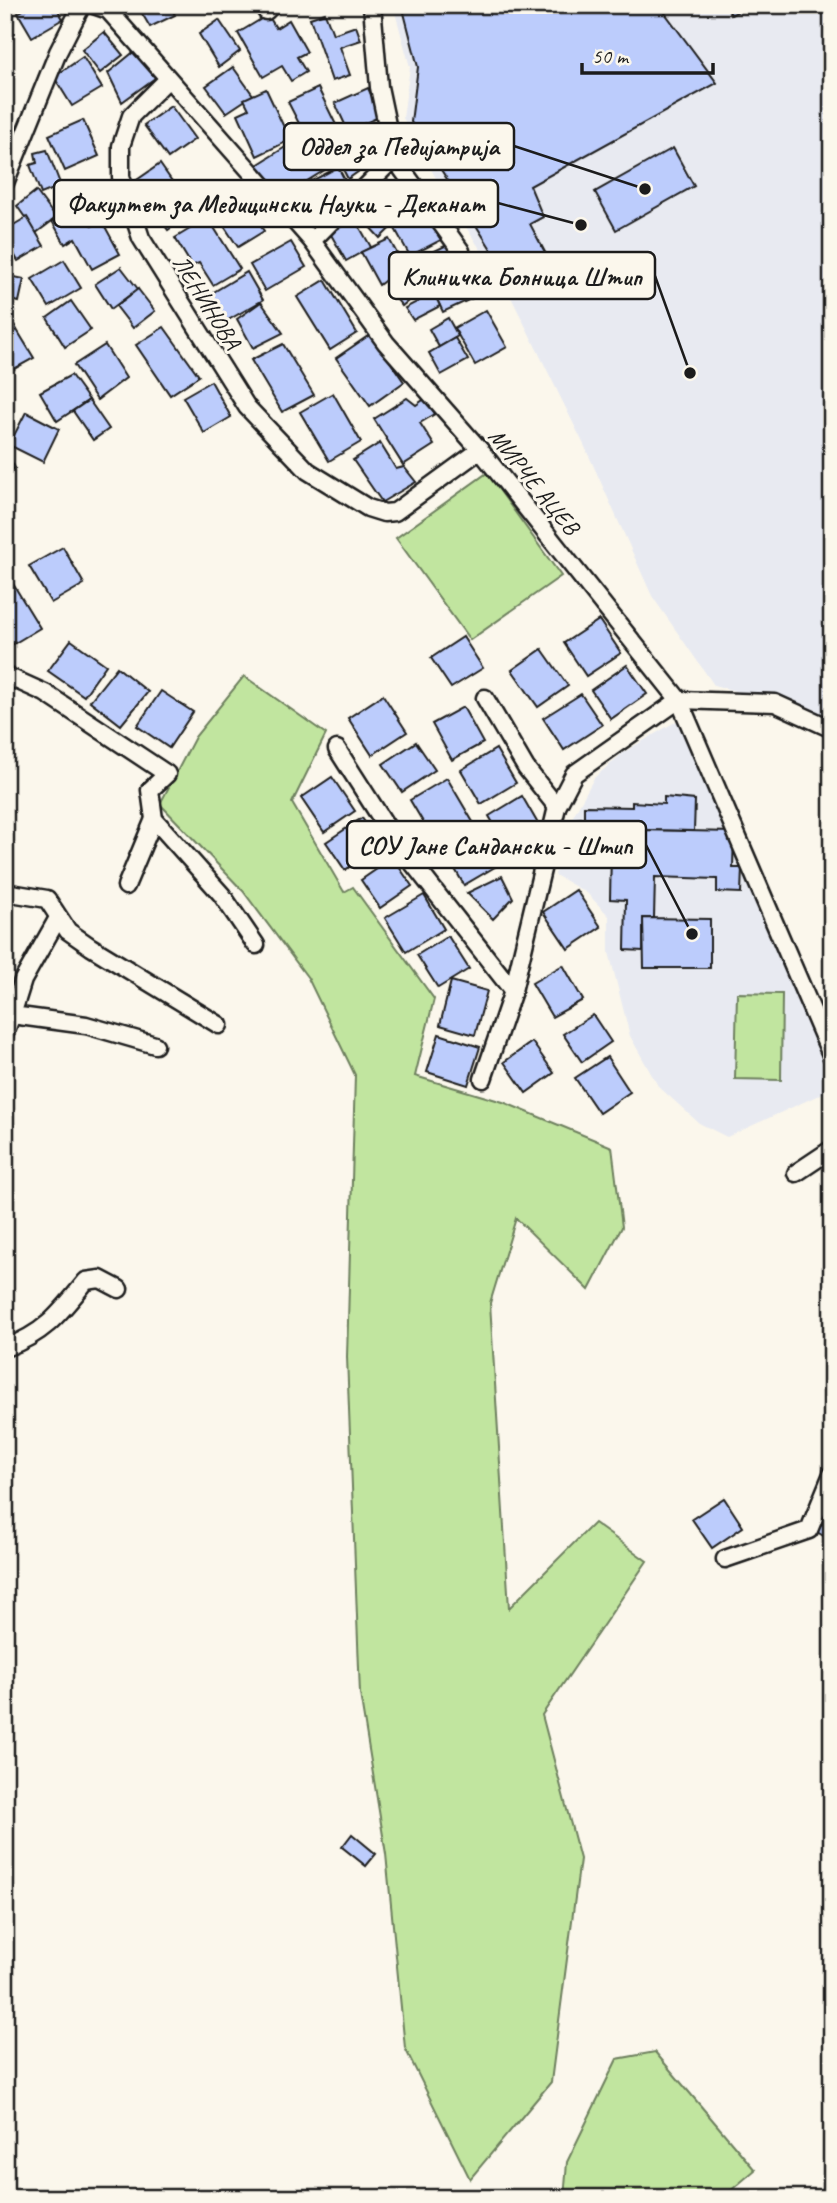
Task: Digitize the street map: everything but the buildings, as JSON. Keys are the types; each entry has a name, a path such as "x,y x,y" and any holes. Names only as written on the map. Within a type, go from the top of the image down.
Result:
{"street":[{"path":"5,183 58,52 82,5"},
{"name":"МИРЧЕ АЦЕВ","path":"94,5 108,10 312,241 386,343 480,450 679,700 832,1057"},
{"path":"372,5 379,87 394,158 461,251"},
{"name":"ЛЕНИНОВА","path":"168,79 131,116 121,146 121,177 141,238 247,407 309,471 368,508 384,513 395,512 480,450"},
{"path":"312,241 394,158"},
{"path":"5,675 45,693 167,774 149,790 154,819 222,895 256,945"},
{"path":"485,698 526,768 557,807"},
{"path":"483,1079 513,991 557,807 574,774 679,700 775,703 832,729"},
{"path":"337,749 397,843 513,991"},
{"path":"126,887 154,819"},
{"path":"5,892 47,899 56,908 58,918 91,947 219,1025"},
{"path":"5,1034 23,980 58,918"},
{"path":"12,1015 86,1025 155,1045"},
{"path":"796,1173 832,1149"},
{"path":"5,1348 28,1340 49,1326 86,1281 100,1279 119,1289"},
{"path":"725,1559 809,1530 832,1474"}],"shaded area":[{"path":"393,5 832,5 832,719 714,685 652,596 585,447 512,299 443,191 403,118 410,67"},
{"path":"682,718 832,1071 832,1089 727,1137 699,1123 658,1086 630,1036 609,952 609,916 587,893 555,875 572,818 594,778 624,752"}],"green space":[{"path":"487,473 561,576 470,640 396,538"},
{"path":"244,676 326,734 292,803 344,892 353,887 434,999 415,1076 503,1102 612,1147 622,1227 589,1290 516,1218 490,1303 509,1608 594,1523 647,1561 542,1715 580,1859 551,2082 470,2179 405,2048 386,1854 360,1694 347,1357 355,1075 308,978 243,891 160,804 195,737"},
{"path":"737,993 782,994 781,1080 735,1079"},
{"path":"655,2052 755,2170 722,2198 564,2198 567,2162 617,2059"}],"place":[{"name":"Оддел за Педијатрија","path":"645,189"},
{"name":"Факултет за Медицински Науки - Деканат","path":"581,225"},
{"name":"Клиничка Болница Штип","path":"690,373"},
{"name":"СОУ Јане Сандански - Штип","path":"692,934"}]}
